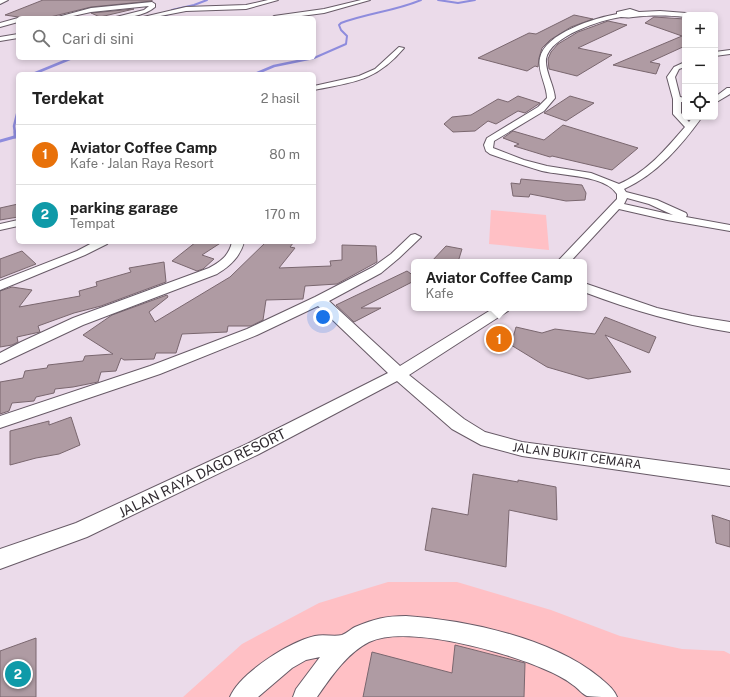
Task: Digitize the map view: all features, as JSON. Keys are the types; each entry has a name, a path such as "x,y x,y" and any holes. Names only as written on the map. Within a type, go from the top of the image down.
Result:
{"street":[{"path":"0,2 5,0"},
{"path":"151,16 186,9 246,7 275,0"},
{"path":"288,16 324,11 367,0"},
{"path":"66,16 91,10 152,4 152,7 148,11 124,16"},
{"path":"186,9 194,13 219,14"},
{"path":"682,15 665,13 638,14 603,19 575,30 551,46 545,52 543,58 552,92 551,98 541,109 490,140 488,145 489,149 493,152 521,162 546,169 601,179 620,191 673,210 696,222"},
{"path":"0,24 16,20"},
{"path":"0,39 16,36"},
{"path":"316,88 351,81 370,74 382,66 401,48"},
{"path":"718,54 730,52"},
{"path":"682,65 676,68 671,77 681,99 677,114 689,126"},
{"path":"718,98 730,90"},
{"path":"620,191 650,172 671,150 695,120"},
{"path":"566,259 618,206 622,200 620,191"},
{"path":"618,206 730,228"},
{"path":"0,227 16,223"},
{"path":"0,422 155,370 252,332 320,300 377,270 395,256 414,237"},
{"path":"0,286 99,244"},
{"path":"0,359 22,347 77,322 213,271 229,261 237,248 238,244"},
{"path":"587,288 631,305 698,322 730,327"},
{"name":"JALAN BUKIT CEMARA","path":"320,300 398,374 458,424 482,438 522,449 730,478"},
{"name":"JALAN RAYA DAGO RESORT","path":"0,559 80,531 253,449 398,374 484,322 499,311"},
{"path":"304,697 346,645 360,635 383,627 420,626 483,637 530,653 572,672 606,697"},
{"path":"241,697 265,675 290,657 314,647 346,645"}],"shaded area":[{"path":"491,210 546,215 549,250 489,244"},
{"path":"388,582 457,582 551,610 620,636 682,649 724,651 730,654 730,697 183,697 242,644 319,603"}],"building":[{"path":"43,0 152,0 91,7 54,16 16,17 5,15"},
{"path":"134,9 104,16 98,16 91,13"},
{"path":"574,15 593,19 571,27 550,40 542,48 538,67 535,66 527,71 478,58 529,33 536,34"},
{"path":"654,17 682,19 682,36 645,23"},
{"path":"608,21 627,25 578,48 612,55 577,76 549,69 548,59 551,52 558,44 578,32"},
{"path":"682,36 682,47 650,62 660,64 656,74 613,65"},
{"path":"518,96 540,103 525,113 518,111 496,124 488,121 475,131 453,132 444,124 452,117 471,115 498,99 508,102"},
{"path":"570,96 594,103 566,121 544,113"},
{"path":"563,125 638,148 612,170 552,156 550,157 514,146 519,144 503,138 513,131 544,140"},
{"path":"521,179 582,185 586,193 585,200 566,201 530,194 529,197 513,196 511,183 520,184"},
{"path":"16,204 16,217 0,220 0,208"},
{"path":"193,244 219,244 202,255 214,259 203,269 197,271 172,261"},
{"path":"264,244 292,244 290,247 295,248 279,268 331,266 330,261 342,260 342,245 376,246 377,262 337,284 305,286 303,299 266,300 263,320 251,326 228,326 227,332 182,334 176,353 156,353 154,359 124,360 121,358 116,371 101,372 98,382 55,389 54,393 36,397 34,401 12,403 9,411 0,414 0,382 23,378 25,371 47,368 48,365 83,361 85,356 113,354 83,335 112,315 167,295 168,297 149,312 155,322 230,277"},
{"path":"446,246 462,249 459,259 434,259"},
{"path":"22,251 36,264 0,278 0,259"},
{"path":"164,262 166,282 101,306 74,313 38,326 40,332 17,337 18,342 12,345 0,347 0,291 12,287 32,290 19,307 80,296 79,291 97,286 96,282 131,272 129,268"},
{"path":"407,271 411,274 411,283 361,308 381,308 354,322 336,305"},
{"path":"605,317 656,337 649,353 605,335 631,372 588,379 547,367 511,345 516,327 542,333 555,329 595,334"},
{"path":"71,417 80,445 59,454 10,465 10,431 49,421 49,425"},
{"path":"473,474 556,487 557,520 509,510 506,567 425,550 432,508 468,515"},
{"path":"712,515 730,521 730,547 716,543"},
{"path":"36,638 36,697 0,697 0,651"},
{"path":"455,645 525,663 524,697 363,697 372,652 452,673"}],"waterway":[{"path":"164,16 173,12 172,10 194,5 207,0"},
{"path":"316,57 346,44 347,36 341,30 339,25 341,23 401,7 421,0"},
{"path":"438,0 458,3 475,0"},
{"path":"38,72 67,60"},
{"path":"260,72 274,66 303,60"},
{"path":"15,133 14,126 16,118"},
{"path":"0,141 15,137"}],"place":[{"name":"Aviator Coffee Camp","path":"499,339"},
{"name":"parking garage","path":"18,674"}]}
